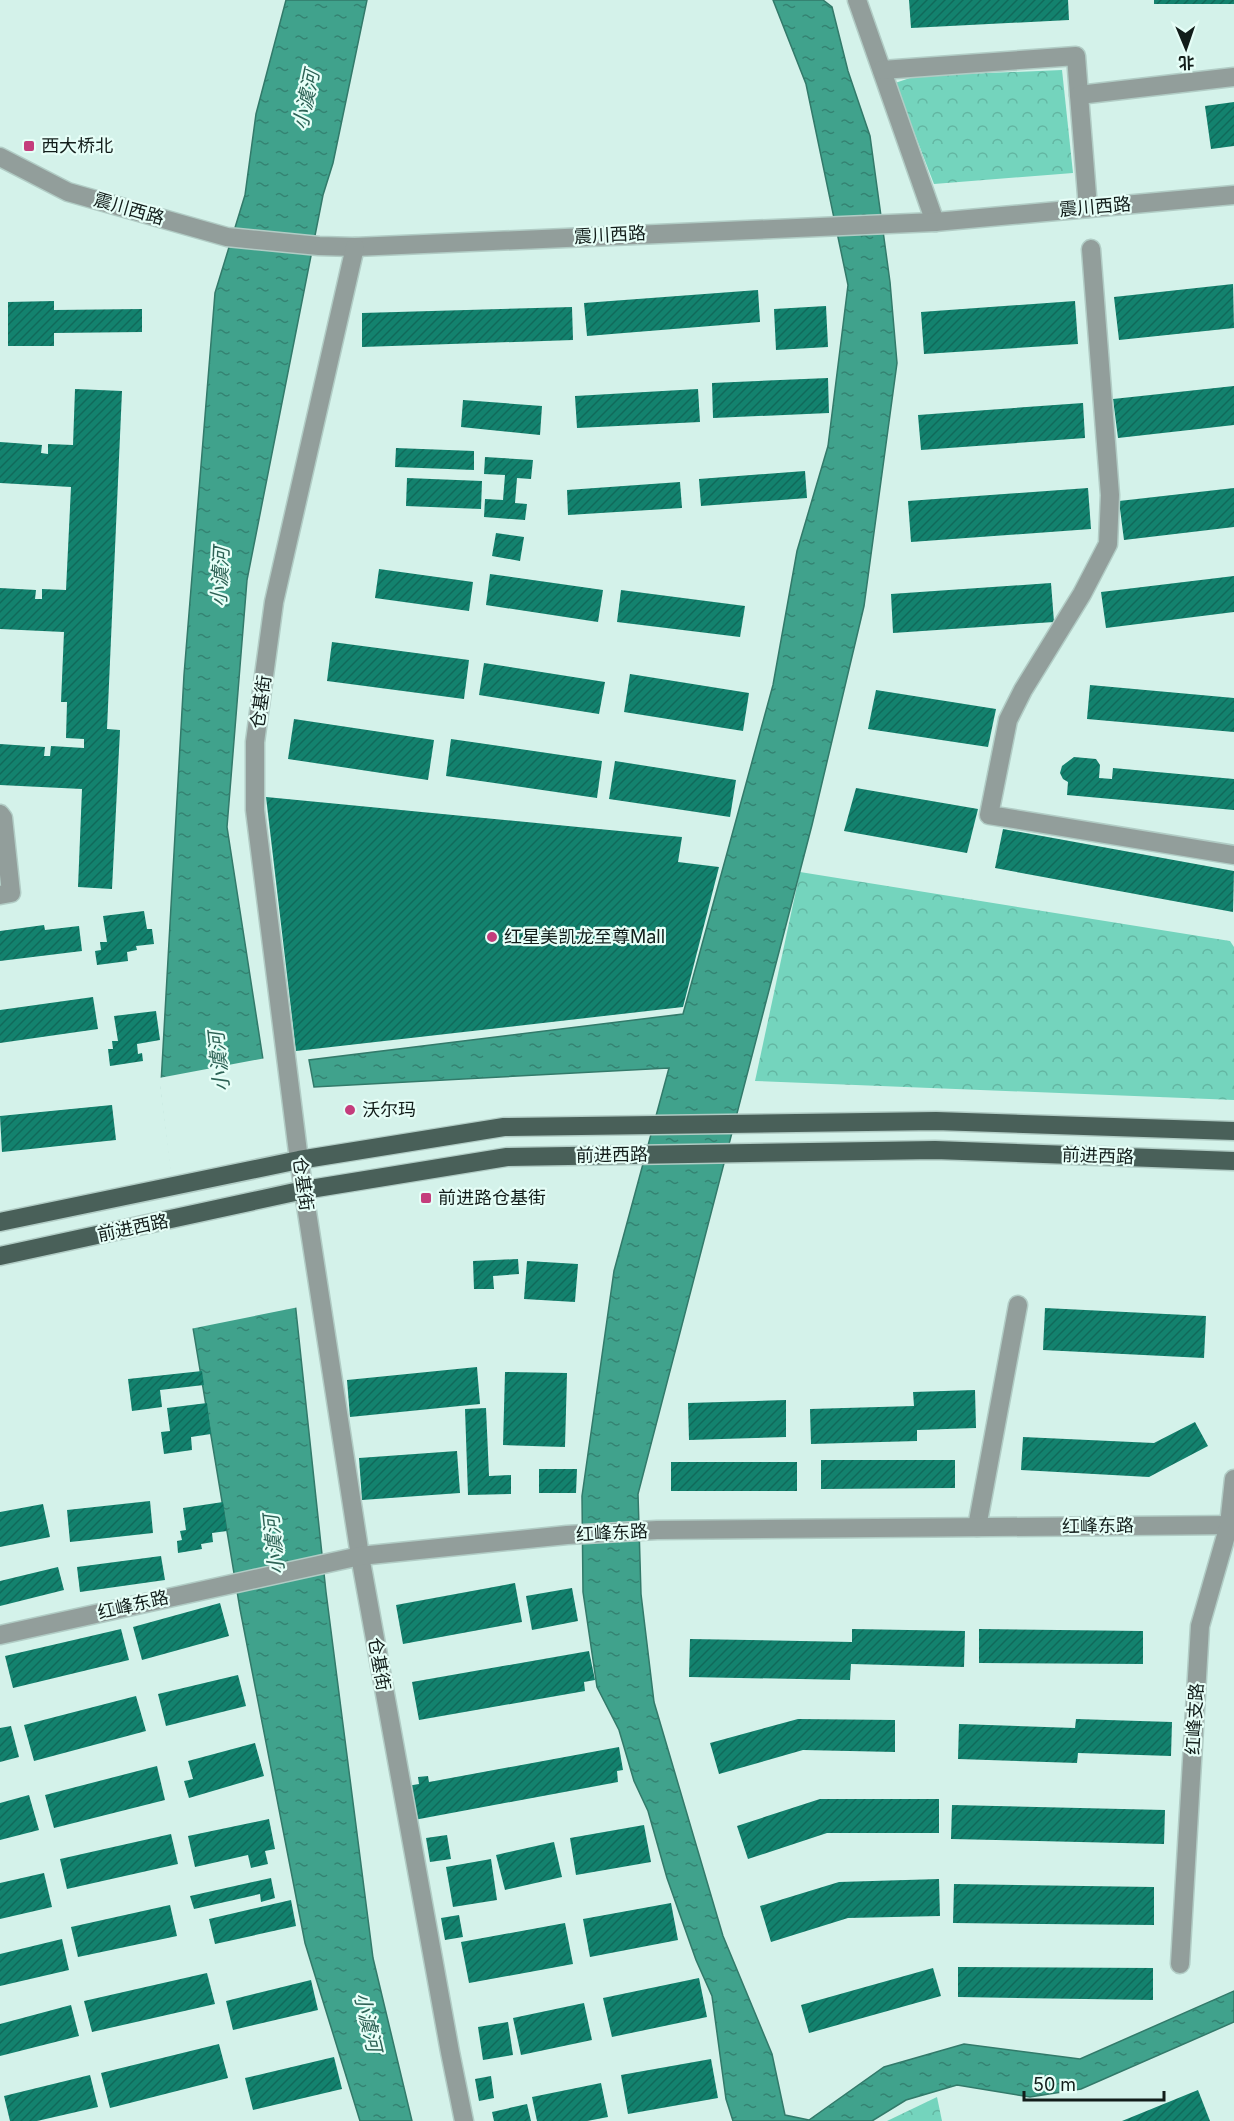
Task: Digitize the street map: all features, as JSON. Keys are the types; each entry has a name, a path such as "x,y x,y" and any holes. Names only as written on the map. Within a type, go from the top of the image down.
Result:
{"main road":[{"name":"前进西路","path":"0,1222 291,1162 504,1127 936,1120 1234,1131"},
{"name":"前进西路","path":"0,1256 295,1192 507,1156 935,1150 1234,1161"}],"street":[{"path":"857,0 935,222"},
{"path":"882,70 1076,56 1088,208"},
{"path":"1079,95 1234,77"},
{"name":"震川西路","path":"0,157 68,192 227,237 319,246 355,247 935,222 1234,195"},
{"name":"仓基街","path":"355,247 274,602 255,742 255,810 295,1192 464,2121"},
{"path":"1091,249 1110,495 1108,544 1082,594 1023,690 1008,720 989,815 1234,855"},
{"path":"0,814 3,818 11,893 0,895"},
{"path":"977,1527 1018,1305"},
{"name":"红峰支路","path":"1180,1964 1200,1626 1231,1525 1234,1479"},
{"name":"红峰东路","path":"0,1635 360,1556 567,1535 657,1530 1231,1525"}],"green space":[{"path":"1062,70 1073,173 934,184 895,83 916,76"},
{"path":"800,872 1230,941 1234,947 1234,1100 755,1081"},
{"path":"937,2097 942,2121 887,2121"}],"water":[{"name":"小澞河","path":"286,0 367,0 333,163 323,195 247,580 227,827 264,1066 294,1292 326,1592 373,1958 412,2121 360,2121 305,1943 240,1609 188,1298 161,1084 184,675 215,293 245,195 256,114"},
{"path":"773,0 823,0 832,7 848,71 870,136 890,282 897,363 864,606 812,825 638,1494 641,1594 654,1702 723,1936 772,2054 785,2115 809,2120 884,2067 964,2044 1080,2059 1234,1991 1234,2022 1081,2089 1030,2097 957,2085 906,2100 872,2121 733,2121 726,2099 712,1996 696,1960 667,1878 648,1811 634,1781 619,1730 597,1687 583,1592 582,1496 614,1271 669,1068 314,1087 309,1060 683,1014 773,685 797,551 828,446 848,285 806,84"}],"pier":[{"path":"266,1058 299,1307 190,1329 159,1078"}],"building":[{"path":"909,0 1068,0 1069,20 911,28"},
{"path":"1154,0 1234,0 1234,4 1154,4"},
{"path":"1234,102 1234,146 1211,149 1205,106"},
{"path":"1233,284 1234,328 1119,340 1114,297"},
{"path":"758,290 760,322 587,336 584,303"},
{"path":"54,301 54,310 142,309 142,332 54,333 54,346 8,346 8,302"},
{"path":"1075,301 1078,344 924,354 921,312"},
{"path":"826,306 828,347 776,350 774,309"},
{"path":"572,307 573,340 362,347 362,313"},
{"path":"828,378 829,413 713,418 712,383"},
{"path":"1234,386 1234,425 1118,438 1113,399"},
{"path":"75,389 122,391 107,729 120,730 112,889 78,887 82,789 0,785 0,744 45,747 44,756 50,756 51,746 84,748 84,739 66,738 67,702 61,702 64,632 0,629 0,588 36,590 35,599 42,599 42,589 66,590 71,487 0,483 0,442 42,445 41,453 48,454 48,444 73,445"},
{"path":"698,389 700,422 577,428 575,396"},
{"path":"463,400 542,406 540,435 461,427"},
{"path":"1083,403 1085,438 921,450 918,415"},
{"path":"396,448 474,451 474,470 395,467"},
{"path":"485,457 533,460 531,479 517,478 515,503 527,504 525,520 484,517 485,499 503,500 505,475 484,474"},
{"path":"805,471 807,498 701,506 699,479"},
{"path":"407,478 482,481 481,509 406,506"},
{"path":"680,482 682,508 568,515 567,490"},
{"path":"1088,488 1091,529 911,542 908,501"},
{"path":"1234,488 1234,527 1124,540 1119,501"},
{"path":"496,533 524,537 520,561 492,556"},
{"path":"379,569 473,582 469,611 375,598"},
{"path":"490,574 603,590 598,622 486,605"},
{"path":"1234,576 1234,612 1106,628 1101,592"},
{"path":"1051,583 1054,622 893,633 891,594"},
{"path":"621,590 745,606 740,637 617,622"},
{"path":"332,642 469,660 464,699 327,681"},
{"path":"484,663 605,682 599,714 479,695"},
{"path":"630,674 749,693 743,731 624,712"},
{"path":"1090,685 1234,698 1234,732 1087,719"},
{"path":"876,690 996,709 988,747 868,729"},
{"path":"294,719 434,740 428,780 288,759"},
{"path":"451,739 602,761 597,798 446,776"},
{"path":"1074,757 1096,759 1100,765 1099,778 1112,779 1113,768 1234,779 1234,810 1067,795 1068,782 1060,773 1062,766"},
{"path":"615,761 736,780 730,817 609,799"},
{"path":"856,788 978,809 967,853 844,831"},
{"name":"红星美凯龙至尊Mall","path":"266,797 682,837 678,862 719,867 683,1007 296,1051"},
{"path":"1003,829 1234,871 1233,912 995,868"},
{"path":"144,911 147,929 152,929 154,944 136,946 137,950 127,952 128,961 97,965 95,951 101,950 100,942 107,942 103,916"},
{"path":"44,925 45,930 79,926 82,951 0,961 0,931"},
{"path":"93,997 98,1029 0,1043 0,1010"},
{"path":"156,1011 160,1040 137,1044 138,1054 142,1053 143,1061 110,1066 108,1049 113,1049 112,1041 118,1041 114,1016"},
{"path":"112,1105 116,1140 2,1152 0,1116"},
{"path":"518,1259 519,1274 493,1276 494,1289 474,1289 473,1261"},
{"path":"527,1261 578,1264 575,1302 524,1299"},
{"path":"1045,1308 1206,1316 1204,1358 1043,1350"},
{"path":"477,1367 480,1404 350,1417 347,1380"},
{"path":"202,1371 204,1385 160,1390 162,1407 132,1411 128,1379"},
{"path":"505,1372 567,1373 565,1447 503,1445"},
{"path":"975,1390 976,1428 917,1430 917,1441 811,1444 810,1409 914,1406 913,1392"},
{"path":"786,1400 786,1437 689,1440 688,1403"},
{"path":"207,1403 211,1434 191,1437 192,1450 164,1454 161,1432 170,1431 167,1408"},
{"path":"486,1408 489,1476 511,1475 511,1494 468,1495 465,1409"},
{"path":"1195,1422 1208,1446 1149,1477 1021,1470 1023,1437 1154,1443"},
{"path":"457,1451 460,1493 362,1500 359,1458"},
{"path":"821,1460 955,1460 955,1488 821,1489"},
{"path":"671,1462 797,1462 797,1491 671,1491"},
{"path":"539,1469 577,1469 576,1493 539,1493"},
{"path":"150,1501 153,1533 70,1542 67,1510"},
{"path":"223,1502 227,1531 212,1533 213,1542 201,1544 202,1549 178,1553 177,1541 182,1540 180,1531 186,1530 183,1508"},
{"path":"43,1504 50,1537 0,1547 0,1512"},
{"path":"161,1556 165,1580 80,1592 77,1567"},
{"path":"58,1567 64,1590 0,1606 0,1581"},
{"path":"515,1583 522,1622 403,1644 396,1605"},
{"path":"572,1588 578,1621 532,1630 526,1596"},
{"path":"220,1603 229,1636 142,1660 133,1627"},
{"path":"121,1629 129,1660 13,1688 5,1656"},
{"path":"852,1629 965,1631 964,1667 851,1664 850,1680 689,1677 690,1639 852,1642"},
{"path":"979,1629 1143,1631 1143,1664 979,1663"},
{"path":"589,1651 595,1680 584,1682 585,1691 419,1720 412,1682"},
{"path":"238,1675 246,1706 166,1726 158,1694"},
{"path":"136,1696 146,1731 34,1761 24,1725"},
{"path":"798,1719 895,1720 895,1752 803,1750 719,1774 710,1743"},
{"path":"1076,1719 1172,1722 1171,1756 1078,1753 1077,1763 958,1759 959,1724 1075,1728"},
{"path":"11,1726 19,1757 0,1762 0,1728"},
{"path":"255,1743 264,1776 189,1798 184,1781 193,1779 188,1761"},
{"path":"619,1747 623,1770 617,1771 618,1782 414,1820 407,1786 419,1784 418,1777 428,1776 429,1782"},
{"path":"157,1766 165,1800 54,1828 45,1795"},
{"path":"29,1795 39,1830 0,1840 0,1803"},
{"path":"820,1799 939,1799 939,1833 827,1833 748,1859 737,1826"},
{"path":"952,1805 1165,1810 1164,1844 951,1839"},
{"path":"269,1819 275,1849 265,1851 268,1864 251,1868 248,1855 195,1867 188,1836"},
{"path":"644,1825 651,1862 576,1875 570,1838"},
{"path":"171,1834 178,1864 67,1889 60,1859"},
{"path":"447,1835 451,1859 430,1862 426,1838"},
{"path":"554,1842 562,1877 505,1890 496,1855"},
{"path":"491,1859 497,1900 453,1907 446,1867"},
{"path":"44,1873 52,1907 0,1919 0,1883"},
{"path":"271,1878 275,1898 261,1902 260,1894 194,1909 190,1896"},
{"path":"939,1879 940,1916 848,1918 771,1942 760,1906 839,1882"},
{"path":"954,1884 1154,1887 1154,1925 953,1923"},
{"path":"291,1900 296,1926 215,1944 209,1919"},
{"path":"671,1903 678,1940 590,1957 583,1919"},
{"path":"170,1905 177,1936 78,1957 71,1927"},
{"path":"459,1915 463,1937 445,1940 441,1918"},
{"path":"565,1923 573,1964 469,1983 461,1942"},
{"path":"62,1939 69,1970 0,1986 0,1954"},
{"path":"958,1967 1153,1968 1153,2000 958,1997"},
{"path":"933,1968 941,1996 809,2033 801,2005"},
{"path":"207,1973 215,2004 92,2032 84,2001"},
{"path":"699,1978 707,2017 612,2037 603,1998"},
{"path":"311,1980 318,2010 233,2030 226,2001"},
{"path":"584,2003 592,2040 521,2055 513,2018"},
{"path":"71,2005 79,2036 0,2056 0,2024"},
{"path":"508,2022 513,2055 483,2060 478,2027"},
{"path":"219,2044 228,2078 110,2108 101,2073"},
{"path":"334,2057 342,2089 253,2110 245,2078"},
{"path":"711,2059 718,2098 628,2114 621,2075"},
{"path":"90,2075 98,2107 37,2121 10,2121 4,2096"},
{"path":"491,2076 494,2098 479,2101 475,2079"},
{"path":"601,2083 608,2117 587,2121 537,2121 532,2097"},
{"path":"1198,2090 1210,2121 1122,2121"},
{"path":"527,2104 531,2121 494,2121 492,2112"}],"place":[{"name":"西大桥北","path":"29,146"},
{"name":"红星美凯龙至尊Mall","path":"492,937"},
{"name":"沃尔玛","path":"350,1110"},
{"name":"前进路仓基街","path":"426,1198"}]}
